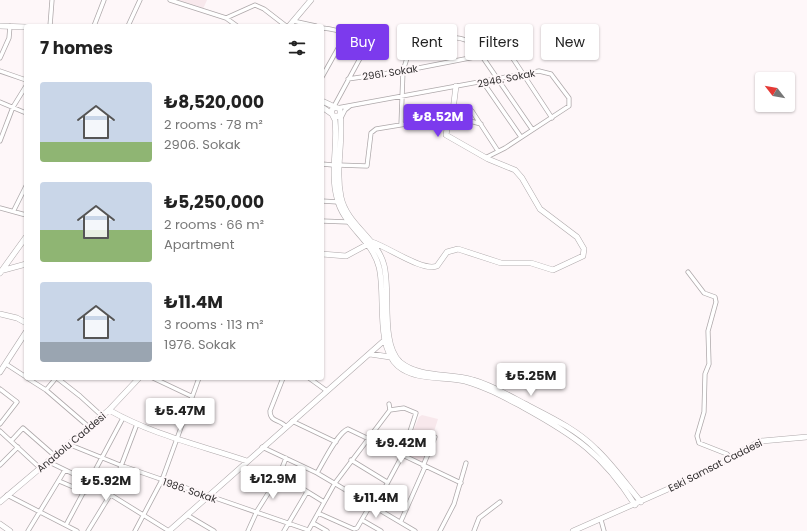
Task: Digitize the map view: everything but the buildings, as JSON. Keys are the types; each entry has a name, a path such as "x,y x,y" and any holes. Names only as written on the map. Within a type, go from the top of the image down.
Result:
{"street":[{"path":"50,24 52,0"},
{"path":"95,24 104,0"},
{"path":"129,24 140,0"},
{"path":"173,0 226,18 234,24"},
{"path":"289,24 311,0"},
{"path":"226,18 255,5 264,9 284,24"},
{"path":"293,21 298,24"},
{"path":"0,26 24,27"},
{"path":"0,58 9,38 10,26"},
{"path":"324,28 336,30"},
{"path":"401,125 403,71 411,45 417,40 465,39"},
{"path":"324,73 336,52"},
{"name":"2961. Sokak","path":"348,79 403,71 465,59"},
{"path":"358,60 348,79 337,110 336,165 338,202 348,222 370,243 429,267 437,266 445,254 450,250 458,249 502,263 531,264 553,270 583,256 584,249 577,237 540,209 522,178 515,170 446,135 449,117 453,110 456,86"},
{"path":"483,60 532,130"},
{"path":"514,60 552,118"},
{"path":"0,71 24,79"},
{"name":"2946. Sokak","path":"337,110 351,105 543,71 551,74 569,98 570,103 566,108 552,118 521,138 487,157"},
{"path":"483,82 521,138"},
{"path":"0,141 13,107 24,89"},
{"path":"0,102 24,112"},
{"path":"324,102 337,110 341,119 336,165 340,194 353,221 370,243 384,276 387,337 390,357 398,366 411,373 461,380 487,389 566,431 582,442 600,459 635,505"},
{"path":"324,107 337,110 351,105"},
{"path":"453,110 470,109 498,151"},
{"path":"453,110 470,121 481,124"},
{"path":"324,164 366,166 368,164 372,132 401,125 449,117"},
{"path":"14,210 24,190"},
{"path":"324,201 338,202"},
{"path":"0,208 14,210 24,214"},
{"path":"324,221 348,222"},
{"path":"0,272 24,240"},
{"path":"324,254 346,256 370,243"},
{"path":"0,272 24,265"},
{"path":"688,272 704,293 715,297 716,302 708,331 709,364 705,374 704,412 697,436 699,443 715,448 727,454 730,458"},
{"path":"0,314 17,318 24,322"},
{"path":"0,372 24,335"},
{"path":"49,462 90,482 169,531 262,447 370,354 387,337"},
{"path":"387,337 394,354 408,367 417,371 458,376 489,385 577,432 604,456 641,502"},
{"path":"370,354 390,357"},
{"path":"6,364 24,376"},
{"path":"30,380 46,390 89,427"},
{"path":"46,390 54,380"},
{"path":"59,380 80,396 102,416"},
{"name":"Anadolu Caddesi","path":"0,502 109,410 137,380"},
{"path":"157,380 191,396"},
{"path":"135,531 162,480 191,396 198,380"},
{"path":"282,380 270,411 270,415 272,419 284,423 286,427"},
{"path":"313,380 327,391"},
{"path":"0,424 17,402 1,392"},
{"path":"389,404 390,410"},
{"path":"308,530 335,483 390,410 404,408 416,413 402,456 373,505 357,528 352,529 318,513"},
{"path":"109,410 122,418 177,440 247,461"},
{"path":"66,525 85,492 122,418"},
{"path":"292,421 336,442"},
{"path":"88,531 110,495 120,465 137,424"},
{"path":"11,440 23,428 55,456"},
{"path":"317,473 336,442 344,431 348,430 461,483"},
{"path":"0,431 40,468"},
{"path":"400,521 435,437"},
{"name":"Eski Samsat Caddesi","path":"574,531 693,478 764,440 807,437"},
{"name":"1986. Sokak","path":"68,444 120,465 208,496 257,511 288,524 308,530"},
{"path":"0,465 18,447"},
{"path":"262,447 317,473 415,531"},
{"path":"248,531 257,511 279,476 286,458"},
{"path":"351,460 387,482"},
{"path":"440,531 454,504 466,463"},
{"path":"28,531 41,512 65,470"},
{"path":"279,476 282,476 324,502"},
{"path":"59,480 85,492"},
{"path":"284,531 307,492"},
{"path":"7,495 77,531"},
{"path":"474,531 479,518 500,502"},
{"path":"187,515 214,531"},
{"path":"362,520 381,531"},
{"path":"601,520 604,531"},
{"path":"313,523 327,531"},
{"path":"0,524 10,531"}],"shaded area":[{"path":"178,0 207,0 203,9"},
{"path":"422,415 438,419 429,447 423,461 421,462 404,453 419,417"}]}
